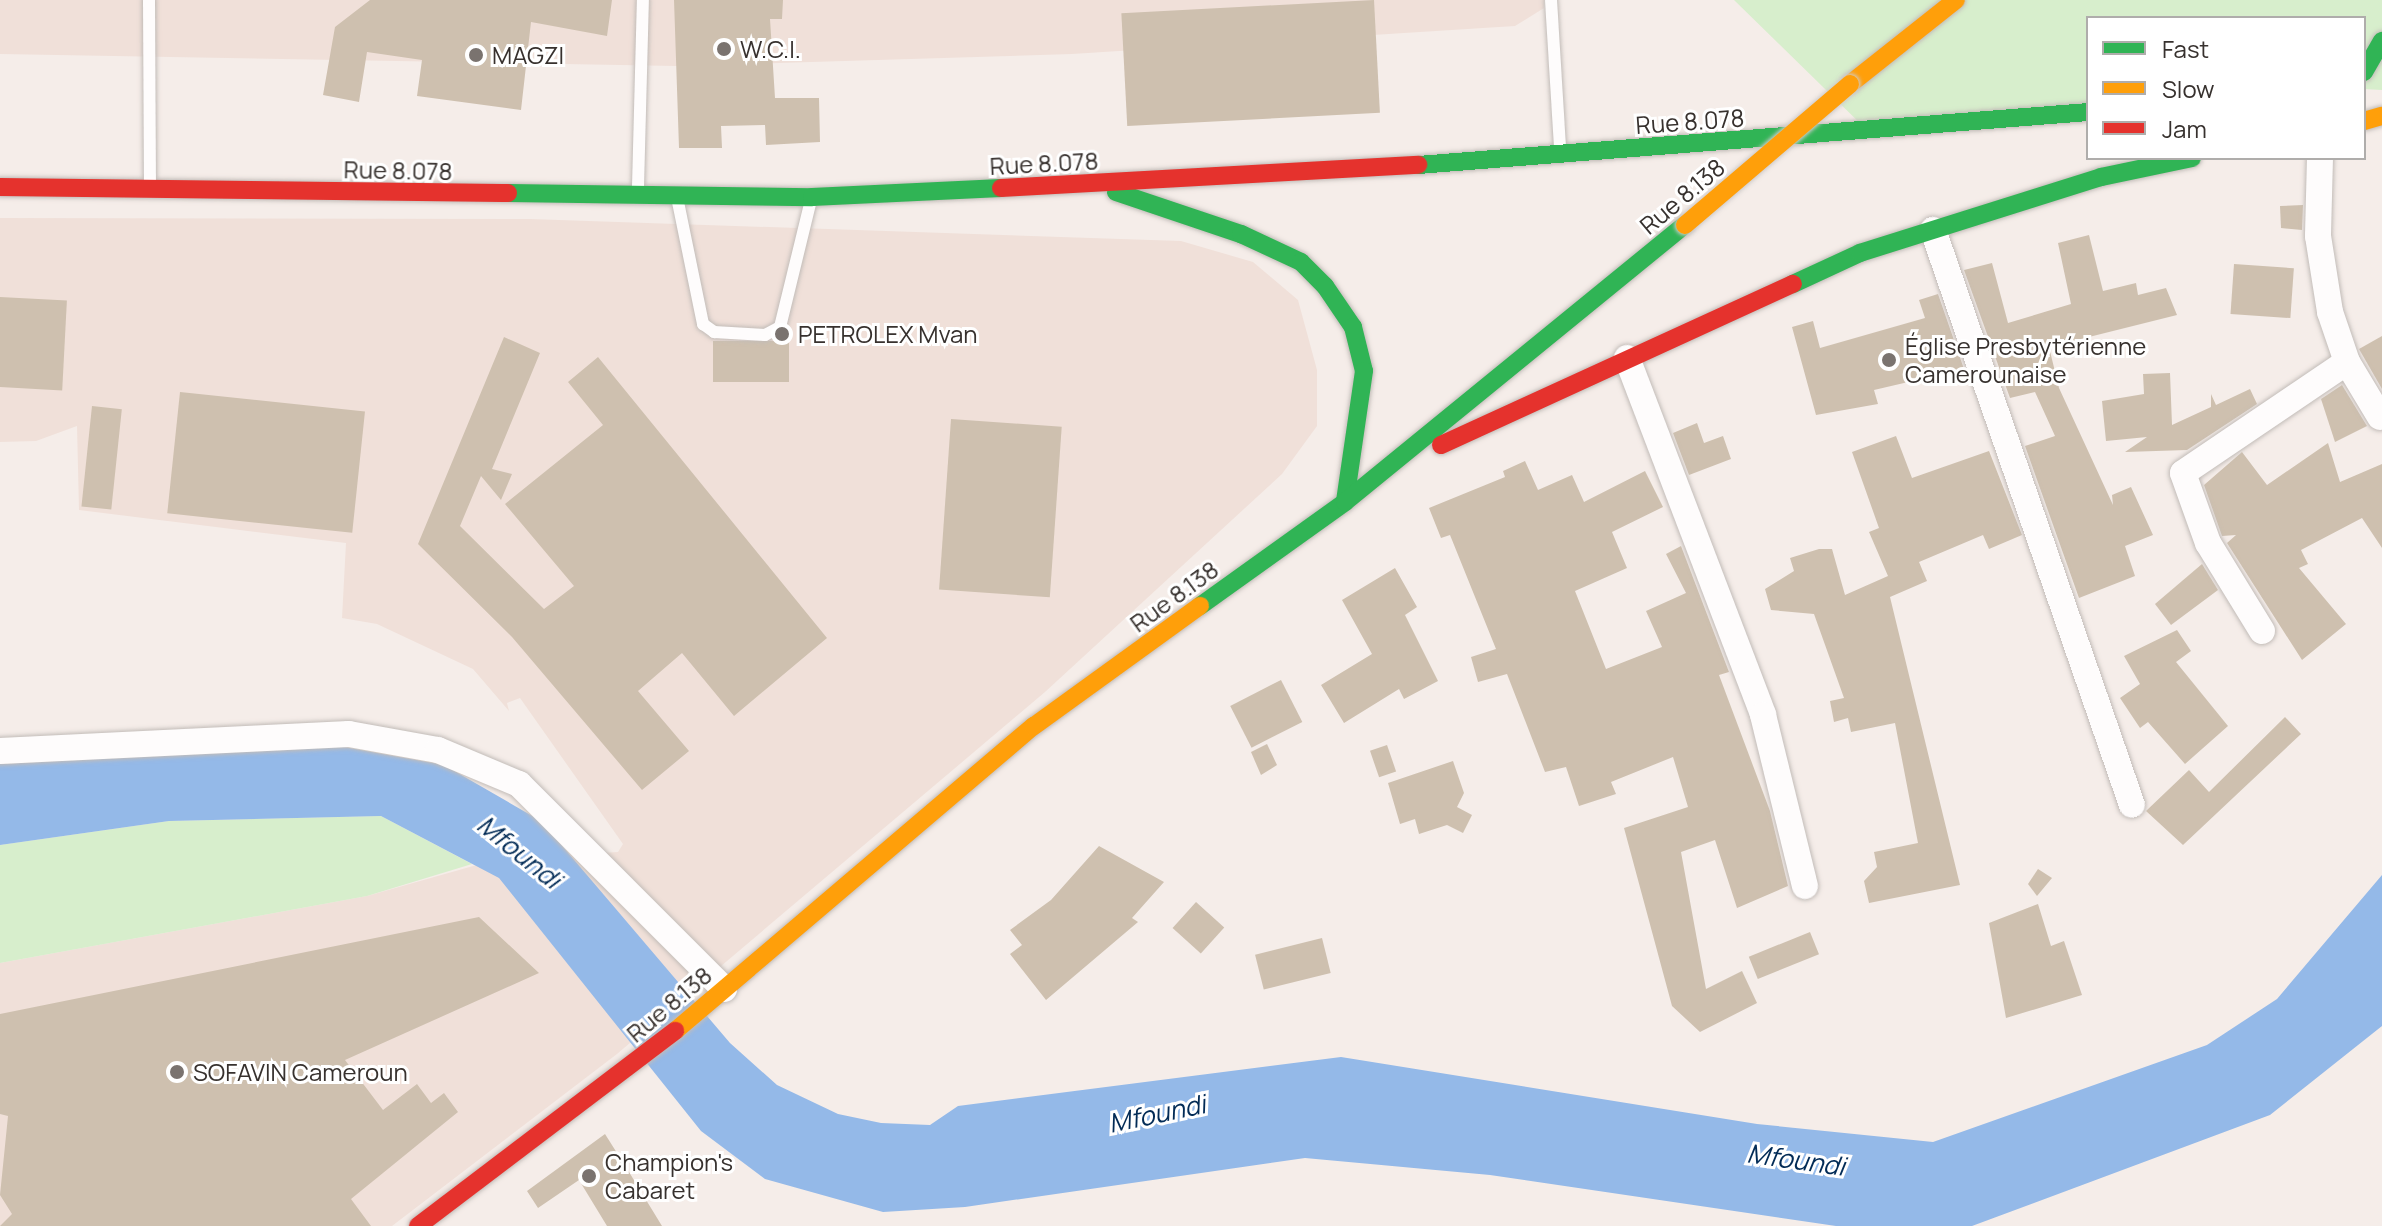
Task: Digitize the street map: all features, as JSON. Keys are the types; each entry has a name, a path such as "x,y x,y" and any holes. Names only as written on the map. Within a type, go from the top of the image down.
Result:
{"main road":[{"name":"Rue 8.138","path":"418,1226 622,1075 1034,726 1386,470 1685,225 1850,84 1956,0"},
{"path":"2366,69 2382,41"},
{"name":"Rue 8.078","path":"0,187 638,199 812,197 1095,184 1560,153 2086,112"},
{"path":"1386,470 1860,253 2101,177 2182,160"},
{"path":"1095,184 1241,234 1301,262 1325,286 1353,327 1364,371 1345,502"}],"street":[{"path":"2320,160 2318,236 2330,312 2347,362 2380,417"},
{"path":"1933,230 2132,805"},
{"path":"1627,358 1763,715 1805,886"},
{"path":"2262,631 2208,543 2183,473 2347,362"},
{"path":"0,751 349,734 438,750 519,784 718,995"}],"lane":[{"path":"149,0 151,190"},
{"path":"638,199 643,0"},
{"path":"1551,0 1560,153"},
{"path":"678,198 703,324 714,332 765,335 780,327 812,197"}],"shaded area":[{"path":"0,0 1544,0 1544,8 1515,26 1072,54 676,66 0,54"},
{"path":"0,218 530,219 1181,241 1253,262 1298,300 1317,370 1317,426 1282,474 1045,692 617,1054 392,1226 0,1226 0,963 367,896 498,859 618,852 623,844 520,698 507,703 509,711 473,669 377,624 342,618 346,543 79,510 77,426 36,441 0,442"}],"green space":[{"path":"1734,0 2382,0 2382,90 2366,89 2366,16 2086,16 2086,112 1869,132"},
{"path":"381,816 472,864 367,896 0,963 0,845 169,821"}],"water":[{"name":"Mfoundi","path":"333,745 444,765 541,821 730,1043 777,1085 838,1114 881,1123 930,1125 958,1106 1341,1057 1757,1124 1933,1142 2207,1045 2277,999 2382,875 2382,1026 2270,1115 1972,1226 1836,1226 1490,1175 1305,1158 965,1207 883,1212 765,1179 701,1131 499,878 381,816 169,821 0,845 0,764"}],"building":[{"path":"370,0 612,0 607,36 531,22 521,110 417,96 422,60 367,52 359,102 323,95 335,27"},
{"path":"674,0 783,0 782,19 770,19 775,98 819,98 820,142 766,145 765,125 721,126 722,148 679,148"},
{"path":"1374,0 1380,113 1127,126 1121,13"},
{"path":"2303,205 2302,230 2281,228 2280,206"},
{"path":"2089,235 2103,291 2136,283 2138,295 2166,288 2177,315 2049,347 2059,388 2113,505 2112,495 2131,487 2153,535 2125,546 2135,576 2079,598 2025,446 2055,436 2035,392 2010,398 1964,270 1992,263 2008,323 2071,304 2058,243"},
{"path":"2234,264 2294,268 2290,318 2231,314"},
{"path":"1938,294 1964,369 1874,390 1878,404 1816,415 1792,327 1813,321 1820,348 1925,318 1919,300"},
{"path":"0,297 67,301 62,390 0,387"},
{"path":"2382,336 2382,389 2359,349"},
{"path":"504,337 540,353 492,469 512,474 501,500 481,476 460,526 544,609 574,586 505,504 603,425 568,382 598,357 827,638 734,716 682,653 638,691 689,751 642,790 512,637 418,544"},
{"path":"713,341 789,341 789,382 713,382"},
{"path":"2170,373 2172,425 2211,407 2211,394 2216,405 2250,389 2257,404 2187,450 2125,452 2147,437 2106,441 2102,401 2144,394 2143,374"},
{"path":"2342,385 2367,426 2335,442 2321,399"},
{"path":"180,392 365,411 352,533 167,513"},
{"path":"92,406 122,409 111,510 81,506"},
{"path":"951,419 1062,427 1050,597 939,590"},
{"path":"1697,423 1704,443 1723,436 1731,459 1689,475 1673,433"},
{"path":"1896,436 1912,478 1989,451 2022,535 1989,549 1983,535 1919,562 1927,581 1890,597 1960,885 1869,903 1864,881 1877,867 1874,852 1918,843 1895,723 1851,732 1848,718 1834,722 1830,701 1844,698 1814,614 1771,610 1765,589 1794,571 1790,558 1819,549 1832,549 1845,595 1888,576 1869,532 1879,528 1852,452"},
{"path":"2328,443 2340,482 2382,464 2382,548 2362,518 2301,550 2308,564 2299,568 2346,624 2302,660 2227,543 2236,535 2222,536 2204,485 2242,452 2267,485"},
{"path":"1525,461 1538,490 1572,475 1584,502 1645,471 1663,507 1612,532 1627,568 1575,591 1606,669 1662,647 1646,611 1686,593 1666,554 1681,546 1729,672 1719,675 1770,811 1788,886 1737,908 1715,840 1681,852 1706,989 1742,971 1757,1003 1700,1032 1672,1006 1624,828 1688,807 1673,757 1611,782 1616,794 1579,806 1566,767 1545,772 1507,674 1478,682 1471,657 1496,649 1450,535 1441,538 1429,508 1505,477 1503,471"},
{"path":"2202,564 2218,590 2171,625 2155,604"},
{"path":"1395,568 1417,607 1405,615 1438,681 1404,699 1399,689 1344,723 1321,685 1372,654 1342,600"},
{"path":"2177,630 2191,651 2176,662 2228,726 2185,764 2148,722 2140,728 2120,698 2140,684 2124,656"},
{"path":"1281,680 1302,722 1252,748 1230,706"},
{"path":"2285,717 2301,734 2183,845 2146,811 2189,770 2209,792"},
{"path":"1267,744 1277,765 1261,775 1251,752"},
{"path":"1387,745 1396,771 1379,777 1370,751"},
{"path":"1453,761 1464,793 1457,807 1472,815 1463,833 1447,825 1419,834 1415,819 1400,824 1388,783"},
{"path":"1099,846 1164,882 1132,918 1138,922 1046,1000 1010,954 1022,945 1010,930 1051,900"},
{"path":"2038,869 2052,878 2037,896 2028,884"},
{"path":"1196,902 1224,927 1201,953 1173,928"},
{"path":"2038,904 2051,946 2064,941 2082,995 2006,1018 1989,923"},
{"name":"SOFAVIN Cameroun","path":"479,917 539,973 345,1060 383,1110 417,1084 431,1103 444,1093 458,1112 351,1199 371,1226 0,1226 12,1214 0,1195 8,1116 0,1114 0,1014"},
{"path":"1810,932 1819,954 1758,979 1749,957"},
{"path":"1322,938 1331,973 1264,990 1255,955"},
{"name":"Champion's Cabaret","path":"605,1134 662,1226 607,1226 579,1180 538,1208 527,1191"}],"traffic: fast":[{"path":"2366,69 2382,41"},
{"path":"1418,165 2086,112"},
{"path":"1793,284 1860,253 2101,177 2182,160"},
{"path":"508,193 812,197 1001,188"},
{"path":"1116,192 1241,234 1301,262 1325,286 1353,327 1364,371 1345,502"},
{"path":"1200,606 1345,502 1685,225"}],"traffic: slow":[{"path":"1850,84 1956,0"},
{"path":"1685,225 1850,84"},
{"path":"2366,120 2382,116"},
{"path":"675,1031 1034,726 1200,606"}],"traffic: jam":[{"path":"1001,188 1418,165"},
{"path":"0,187 508,193"},
{"path":"1441,445 1793,284"},
{"path":"418,1226 675,1031"}],"place":[{"name":"W.C.I.","path":"724,49"},
{"name":"MAGZI","path":"476,55"},
{"name":"PETROLEX Mvan","path":"782,334"},
{"name":"Église Presbytérienne Camerounaise","path":"1889,360"},
{"name":"SOFAVIN Cameroun","path":"177,1072"},
{"name":"Champion's Cabaret","path":"589,1176"}]}
